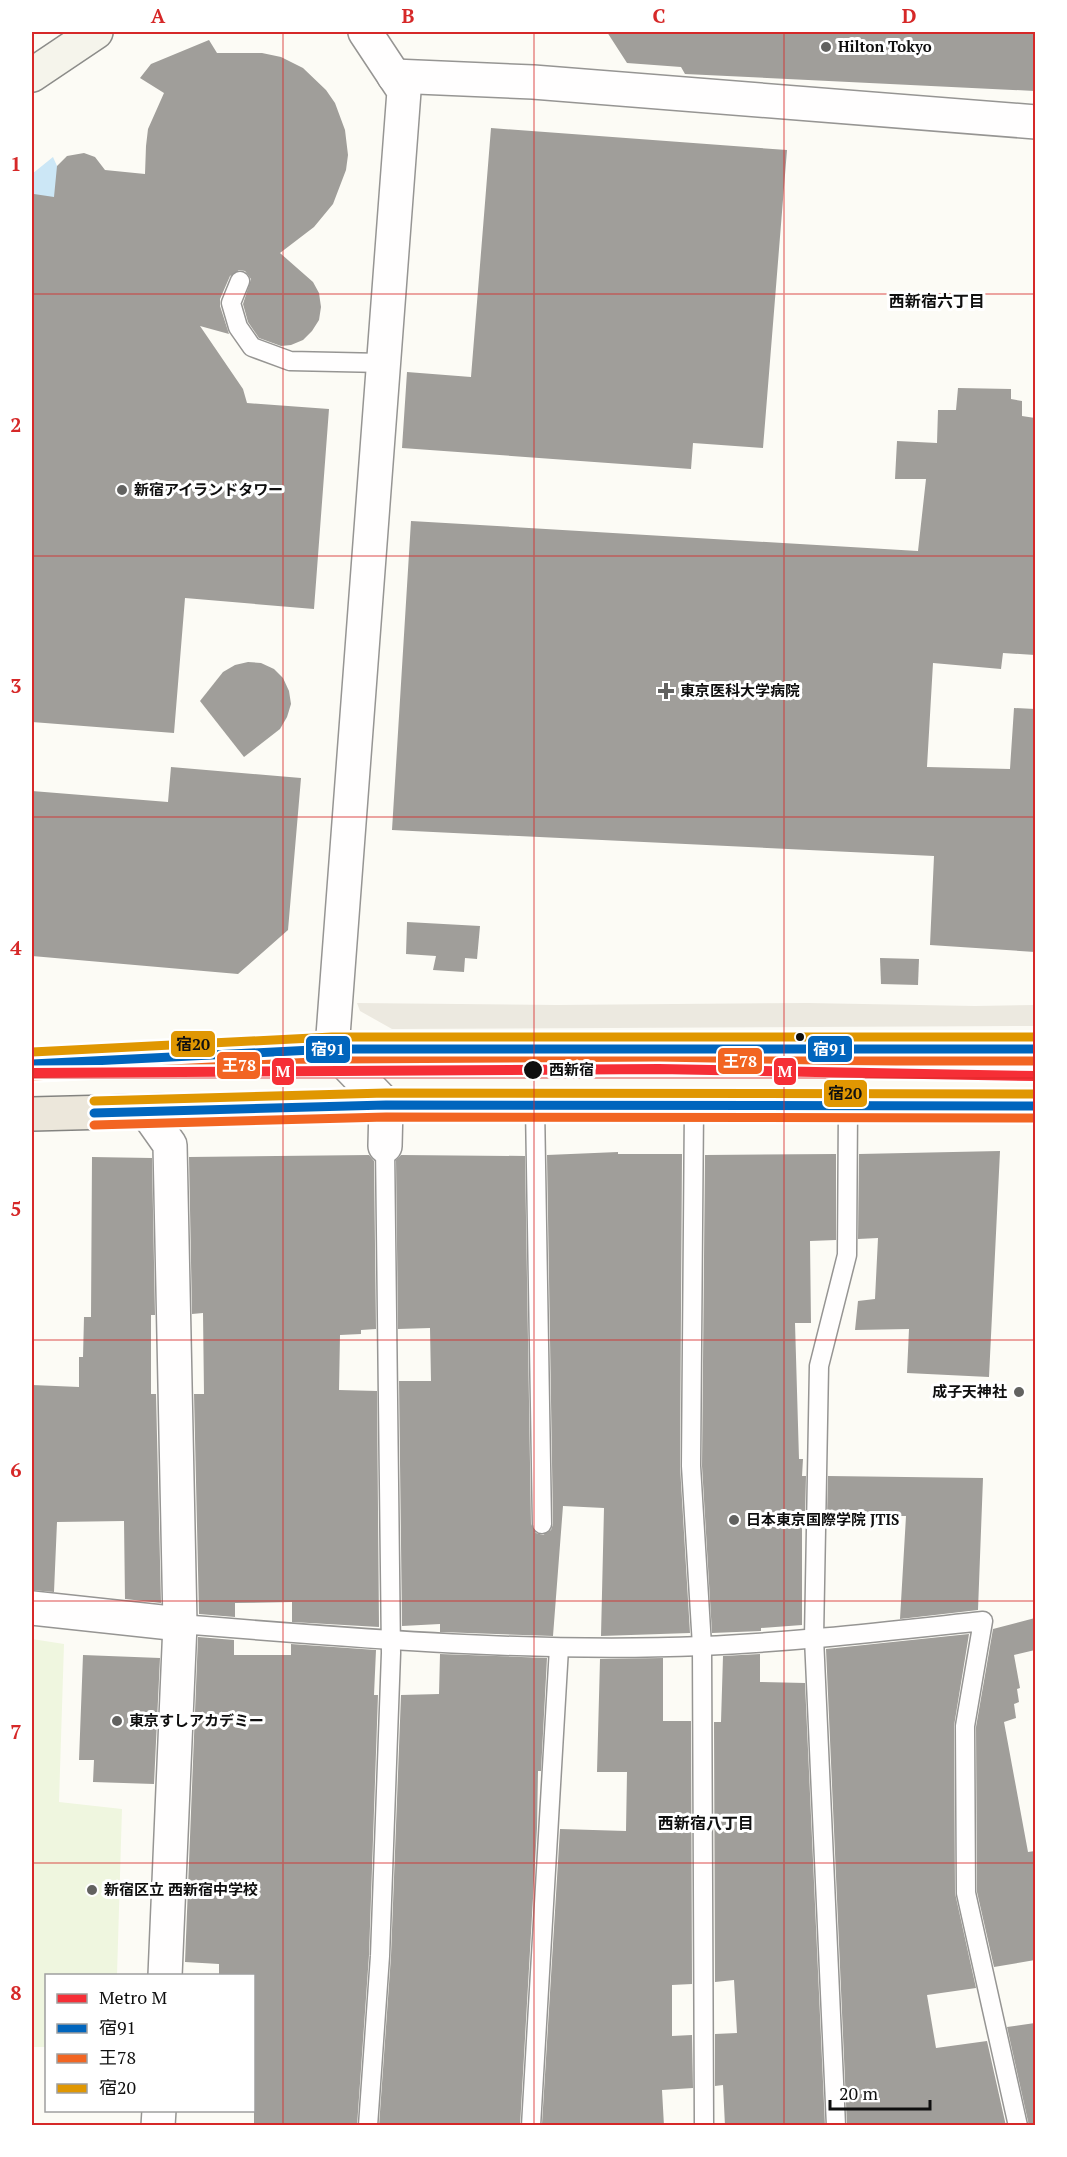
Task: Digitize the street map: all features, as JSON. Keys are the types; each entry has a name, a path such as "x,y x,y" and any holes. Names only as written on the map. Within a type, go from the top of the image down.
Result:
{"main road":[{"path":"32,75 96,32"},
{"path":"32,1064 332,1049 1035,1049"},
{"path":"32,1114 386,1105 1035,1106"}],"street":[{"path":"365,32 404,91 332,1049 386,1105 385,1146"},
{"path":"394,76 533,82 1035,122"},
{"path":"146,1111 170,1144 180,1624 165,1974"},
{"path":"32,1608 180,1624"}],"lane":[{"path":"240,281 231,303 238,327 252,347 290,361 383,363"},
{"path":"535,1106 542,1524"},
{"path":"694,1107 691,1466 702,1646 704,2126"},
{"path":"836,2126 814,1638 819,1366 847,1255 848,1107"},
{"path":"368,2126 380,1956 391,1641 385,1146"},
{"path":"180,1624 391,1641 559,1648 702,1646 983,1622 965,1726 966,1893 1018,2126"},
{"path":"531,2126 559,1648"}],"green space":[{"name":"新宿区立 西新宿中学校","path":"32,1639 64,1644 59,1802 122,1809 117,1974 45,1974 45,2047 32,2047"}],"shaded area":[{"path":"357,1003 1035,1005 1036,1026 392,1029 360,1011"}],"water":[{"path":"53,157 57,166 163,240 32,228 32,174"}],"building":[{"name":"Hilton Tokyo","path":"607,32 1035,32 1035,91 685,74 681,67 627,63"},
{"path":"209,40 217,53 262,53 281,57 303,68 326,90 335,103 345,130 348,155 346,170 333,204 314,227 280,253 313,282 319,293 321,307 319,320 312,331 303,340 291,345 281,346 259,338 248,322 243,304 251,279 245,271 239,270 230,276 220,299 229,334 200,326 243,389 247,403 329,409 314,609 185,598 174,733 32,722 32,205 34,194 54,197 57,166 67,156 84,153 95,157 105,170 145,174 148,129 164,93 140,78 151,64"},
{"path":"491,128 787,150 763,448 693,443 691,469 402,448 407,372 471,377"},
{"name":"東京医科大学病院","path":"958,388 1011,389 1011,399 1022,401 1022,416 1035,418 1035,655 1003,653 1001,669 933,663 927,767 1010,769 1014,708 1035,709 1035,952 930,945 934,856 392,830 411,521 918,551 926,479 895,479 897,441 937,443 938,410 956,410"},
{"path":"248,662 261,663 274,669 283,678 289,691 291,704 280,729 244,757 200,701 223,672 235,665"},
{"path":"171,767 301,778 288,930 238,974 32,956 32,791 168,802"},
{"path":"407,922 480,926 477,959 465,958 464,972 433,970 436,956 406,954"},
{"path":"880,958 919,959 918,985 881,984"},
{"path":"1000,1151 989,1377 907,1373 909,1329 855,1330 858,1301 875,1299 878,1238 858,1239 859,1154"},
{"path":"618,1152 618,1154 682,1154 680,1466 690,1633 601,1636 604,1508 563,1506 553,1636 440,1632 440,1624 402,1626 399,1381 431,1381 430,1328 398,1329 396,1160 401,1155 525,1156 531,1524 536,1533 543,1535 551,1530 553,1524 547,1155"},
{"path":"836,1154 836,1240 810,1241 811,1323 795,1323 799,1459 803,1459 802,1476 806,1476 805,1517 802,1517 802,1625 761,1628 761,1631 712,1633 702,1466 705,1155"},
{"path":"369,1155 374,1161 376,1329 361,1330 361,1334 340,1335 339,1390 377,1391 379,1627 292,1622 292,1602 235,1603 235,1617 199,1614 194,1394 204,1394 203,1313 192,1314 189,1157"},
{"path":"92,1157 152,1158 155,1315 151,1315 151,1394 156,1394 161,1603 125,1599 124,1521 57,1522 54,1592 32,1590 32,1385 79,1387 79,1357 83,1357 84,1317 91,1317"},
{"path":"828,1476 983,1478 978,1610 900,1619 906,1516 827,1516"},
{"path":"1035,1618 1035,1650 1014,1655 1020,1688 1017,1689 1019,1702 1014,1704 1016,1718 1004,1722 1028,1852 1035,1851 1035,1960 994,1967 977,1892 976,1727 993,1629"},
{"path":"969,1634 954,1726 955,1893 976,1988 927,1995 936,2048 987,2041 1006,2126 847,2126 826,1649"},
{"path":"198,1637 234,1640 234,1655 291,1655 291,1644 376,1650 374,1695 378,1695 369,1955 357,2126 254,2124 255,1974 219,1974 219,1964 185,1962"},
{"path":"440,1654 547,1658 541,1771 538,1771 537,1828 520,2126 379,2126 391,1956 401,1695 439,1694"},
{"path":"760,1654 760,1682 805,1683 825,2126 725,2126 723,2085 715,2086 715,2034 737,2033 734,1980 715,1982 714,1722 721,1722 723,1656"},
{"path":"83,1655 160,1658 154,1784 93,1782 94,1760 79,1760"},
{"path":"663,1658 663,1721 691,1721 692,1984 672,1985 672,2036 692,2035 693,2088 662,2090 664,2126 542,2124 560,1829 626,1831 627,1772 597,1772 600,1659"},
{"path":"1035,2023 1035,2126 1029,2126 1007,2027"}],"metro line":[{"name":"M","path":"32,1073 659,1069 1036,1076"}],"transit line":[{"name":"宿20","path":"32,1052 332,1037 1036,1037"},
{"name":"宿91","path":"32,1064 332,1049 1036,1049"},
{"name":"王78","path":"33,1076 332,1061 1036,1061"},
{"name":"宿20","path":"94,1101 386,1093 1036,1094"},
{"name":"宿91","path":"94,1113 386,1105 1036,1106"},
{"name":"王78","path":"94,1125 386,1117 1036,1118"}],"place":[{"name":"Hilton Tokyo","path":"826,47"},
{"name":"新宿アイランドタワー","path":"122,490"},
{"name":"東京医科大学病院","path":"666,691"},
{"name":"西新宿","path":"533,1070"},
{"name":"成子天神社","path":"1019,1392"},
{"name":"日本東京国際学院 JTIS","path":"734,1520"},
{"name":"東京すしアカデミー","path":"117,1721"},
{"name":"新宿区立 西新宿中学校","path":"92,1890"}],"district":[{"name":"西新宿六丁目","path":"937,301"},
{"name":"西新宿八丁目","path":"706,1823"}]}
